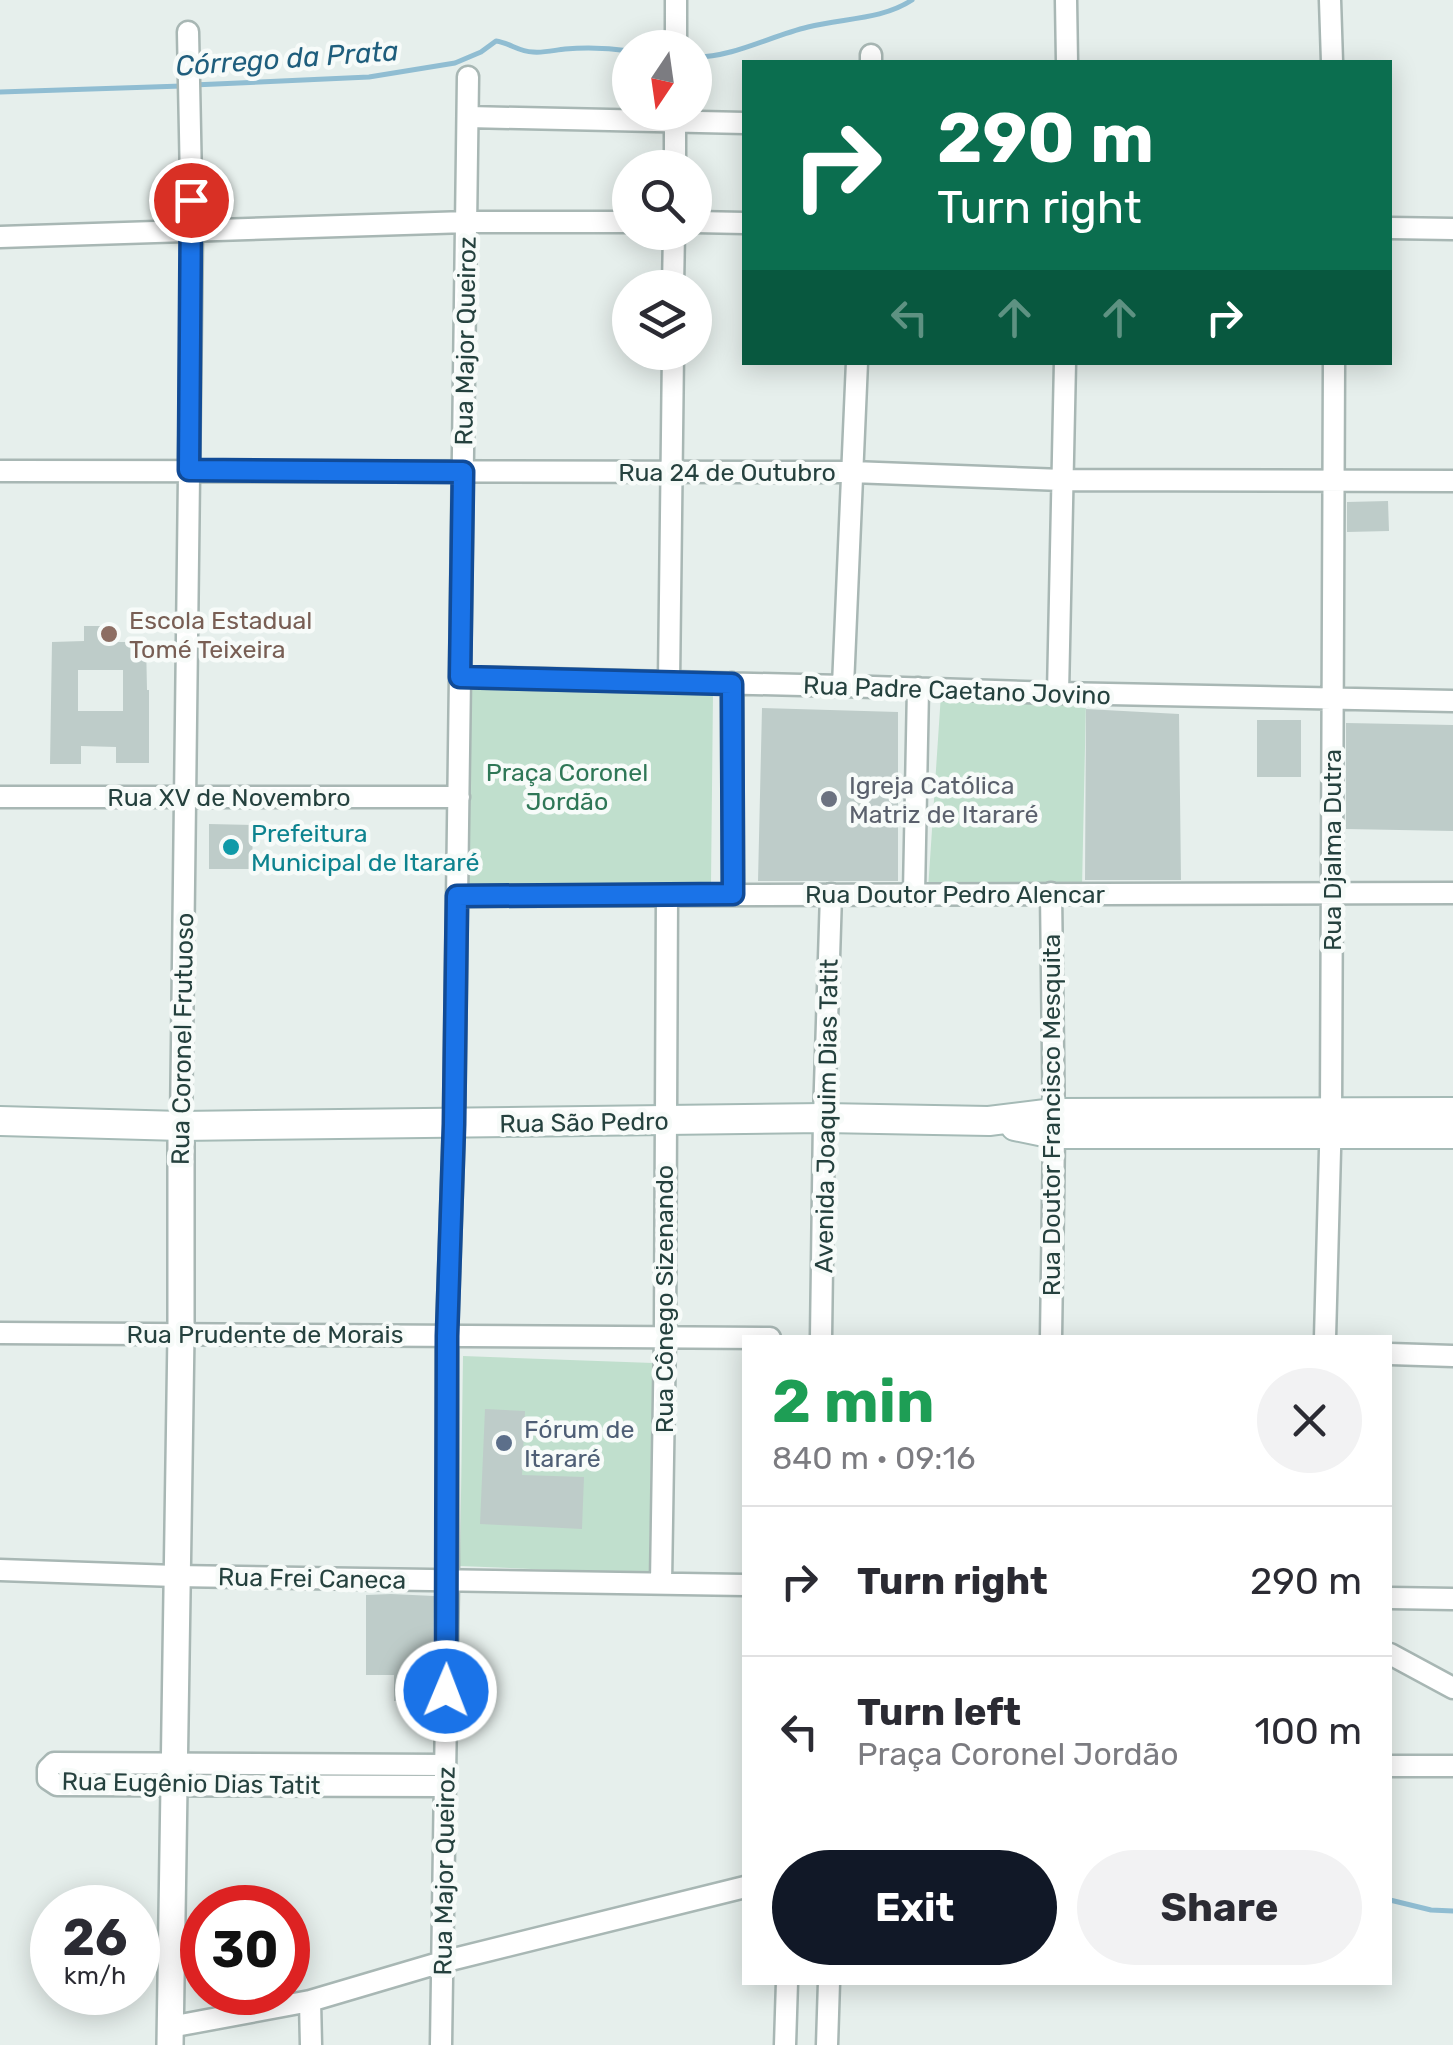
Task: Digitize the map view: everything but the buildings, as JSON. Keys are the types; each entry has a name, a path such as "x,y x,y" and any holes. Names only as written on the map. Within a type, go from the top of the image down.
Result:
{"main road":[{"name":"Rua São Pedro","path":"1331,1124 1453,1112"},
{"name":"Rua São Pedro","path":"0,1122 181,1126 824,1118 1331,1124 1453,1134"}],"street":[{"path":"676,0 676,30"},
{"path":"1066,0 1066,60"},
{"path":"1330,0 1332,60"},
{"name":"Rua Coronel Frutuoso","path":"170,2036 192,232 188,32"},
{"name":"Rua Major Queiroz","path":"441,2045 448,1579 447,1336 454,1124 468,78"},
{"path":"468,116 612,117"},
{"path":"712,120 742,123"},
{"path":"0,236 466,222 612,222"},
{"path":"712,222 742,223"},
{"path":"1392,228 1453,229"},
{"path":"842,686 857,365"},
{"path":"1058,694 1065,365"},
{"name":"Rua Djalma Dutra","path":"1325,1335 1331,1124 1334,365"},
{"path":"669,682 673,370"},
{"name":"Rua 24 de Outubro","path":"0,471 852,472 1062,480 1453,481"},
{"name":"Rua Padre Caetano Jovino","path":"460,677 1058,694 1453,700"},
{"path":"732,684 733,894"},
{"path":"914,893 918,688"},
{"name":"Rua XV de Novembro","path":"0,797 459,796"},
{"name":"Rua Doutor Francisco Mesquita","path":"1051,893 1051,1335"},
{"name":"Rua Doutor Pedro Alencar","path":"457,896 1453,893"},
{"name":"Avenida Joaquim Dias Tatit","path":"822,1335 831,894"},
{"name":"Rua Cônego Sizenando","path":"661,1582 667,895"},
{"name":"Rua Prudente de Morais","path":"0,1333 742,1337"},
{"path":"1392,1354 1453,1356"},
{"name":"Rua Frei Caneca","path":"0,1570 742,1585"},
{"path":"1392,1598 1453,1599"},
{"path":"1392,1655 1453,1688"},
{"name":"Rua Eugênio Dias Tatit","path":"173,1774 57,1785 48,1780 48,1769 54,1763 173,1774 445,1776"},
{"path":"1392,1766 1453,1766"},
{"path":"310,2001 442,1962 742,1888"},
{"path":"785,2045 787,1985"},
{"path":"827,2045 829,1985"},
{"path":"170,2036 254,2015"},
{"path":"310,2015 310,2045"}],"green space":[{"name":"Praça Coronel Jordão","path":"469,686 713,694 711,884 469,885"},
{"path":"941,694 1086,701 1082,888 928,890"},
{"path":"463,1356 653,1363 649,1574 460,1566"}],"waterway":[{"name":"Córrego da Prata","path":"712,55 808,27 875,15 912,0"},
{"name":"Córrego da Prata","path":"193,85 369,77 455,63 496,41 533,52 612,50"},
{"name":"Córrego da Prata","path":"0,92 182,86"},
{"path":"1392,1900 1453,1911"}],"place":[{"name":"Escola Estadual Tomé Teixeira","path":"109,634"},
{"name":"Igreja Católica Matriz de Itararé","path":"829,799"},
{"name":"Prefeitura Municipal de Itararé","path":"231,847"},
{"name":"Fórum de Itararé","path":"504,1443"}],"route":[{"path":"191,200 189,470 463,472 460,677 732,684 733,894 457,896 447,1336 446,1691"}]}
